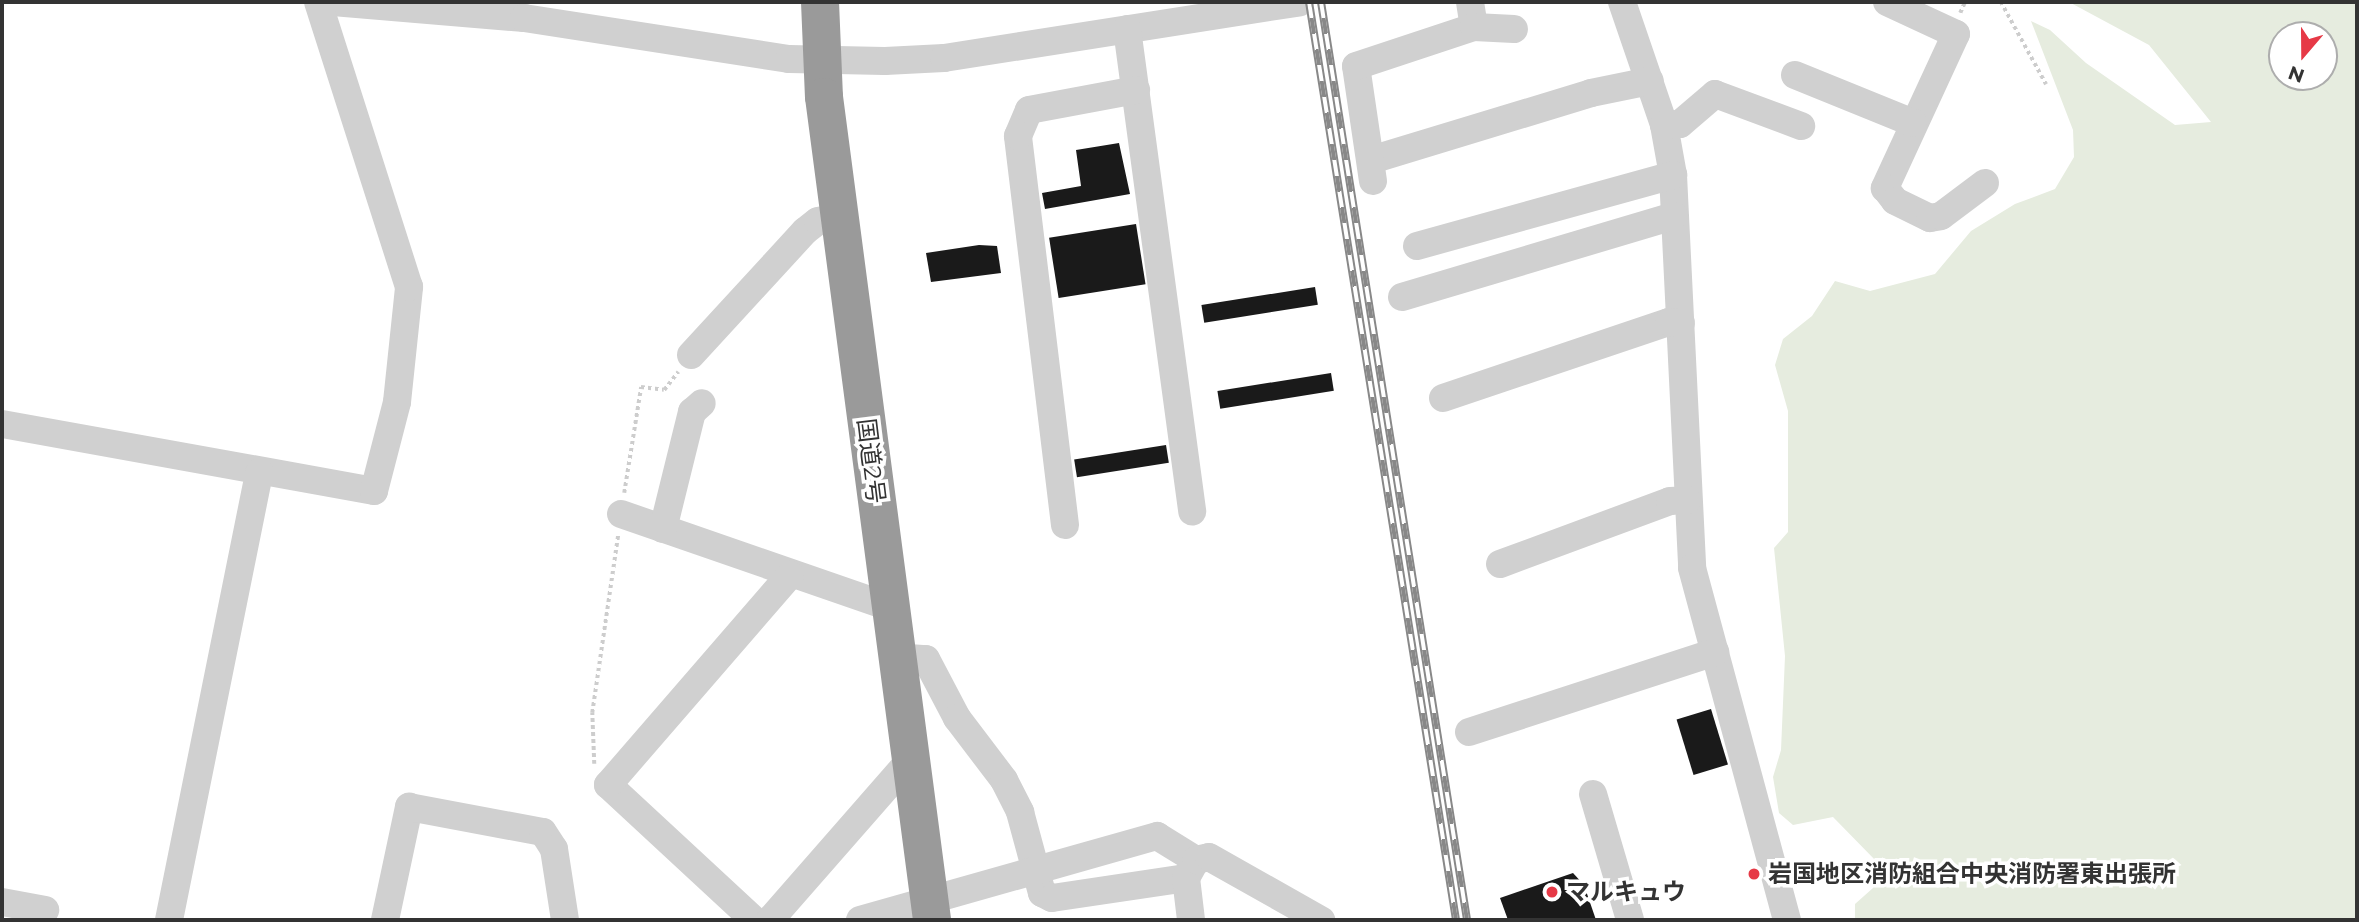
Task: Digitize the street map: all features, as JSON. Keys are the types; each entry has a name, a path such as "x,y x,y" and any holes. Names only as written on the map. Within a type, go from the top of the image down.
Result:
{"highway":[{"name":"国道2号","path":"820,2 823,60 839,217 890,607 894,657 931,910"}],"street":[{"path":"2,424 374,491 397,402 408,318 402,256 318,2"},
{"path":"333,2 524,18 710,48 823,60 944,58 1300,2"},
{"path":"1622,2 1664,125 1673,175 1692,568 1787,920"},
{"path":"1888,2 1956,34 1886,184 1895,201 1930,218 1941,216 1985,183"},
{"path":"1514,29 1472,14 1356,65 1372,171 1591,93 1650,81"},
{"path":"1127,29 1192,512"},
{"path":"1795,75 1913,123"},
{"path":"1065,525 1018,136 1029,110 1136,90"},
{"path":"1664,125 1680,124 1715,94 1801,127"},
{"path":"1417,246 1673,175"},
{"path":"1402,297 1674,216"},
{"path":"691,355 805,230 818,220 839,217"},
{"path":"1443,398 1669,322 1681,323"},
{"path":"663,529 692,412 702,403"},
{"path":"169,920 259,472"},
{"path":"1500,564 1671,501 1687,500"},
{"path":"621,514 790,575 890,607"},
{"path":"754,920 608,785 790,575"},
{"path":"1469,732 1715,652"},
{"path":"894,657 926,659 957,718 1004,780 1020,812 1042,892 1052,898 1191,869 1209,857 1321,920"},
{"path":"771,920 909,761"},
{"path":"1594,794 1630,920"},
{"path":"385,920 409,807 543,832 554,849 565,920"},
{"path":"860,920 931,910 1035,870 1157,836 1191,869 1191,920"},
{"path":"2,902 45,910"}],"path":[{"path":"2001,2 2046,84"},
{"path":"608,785 597,776 594,764 592,713 641,387 664,390 691,355"}],"shaded area":[{"path":"2069,2 2357,2 2357,920 1855,920 1855,904 1873,888 1877,862 1833,817 1793,825 1779,813 1773,777 1781,750 1785,656 1774,548 1788,532 1788,411 1775,365 1783,339 1812,316 1835,281 1870,291 1935,274 1971,231 2015,204 2055,189 2074,157 2073,130 2031,21 2050,30 2086,63 2175,125 2211,122 2149,45"}],"building":[{"path":"1119,143 1130,194 1045,209 1042,193 1081,186 1076,150"},
{"path":"1136,224 1146,284 1059,298 1049,238"},
{"path":"979,245 997,246 1001,273 931,282 926,253"},
{"path":"1315,287 1318,305 1204,323 1201,305"},
{"path":"1331,373 1334,391 1220,409 1217,391"},
{"path":"1166,445 1169,463 1077,477 1074,460"},
{"path":"1711,709 1728,764 1694,775 1677,720"},
{"name":"マルキュウ","path":"1573,873 1584,885 1596,920 1508,920 1500,898"}],"railway":[{"path":"1309,2 1456,920"},
{"path":"1321,2 1467,920"}],"place":[{"name":"岩国地区消防組合中央消防署東出張所","path":"1754,874"},
{"name":"マルキュウ","path":"1552,892"}]}
